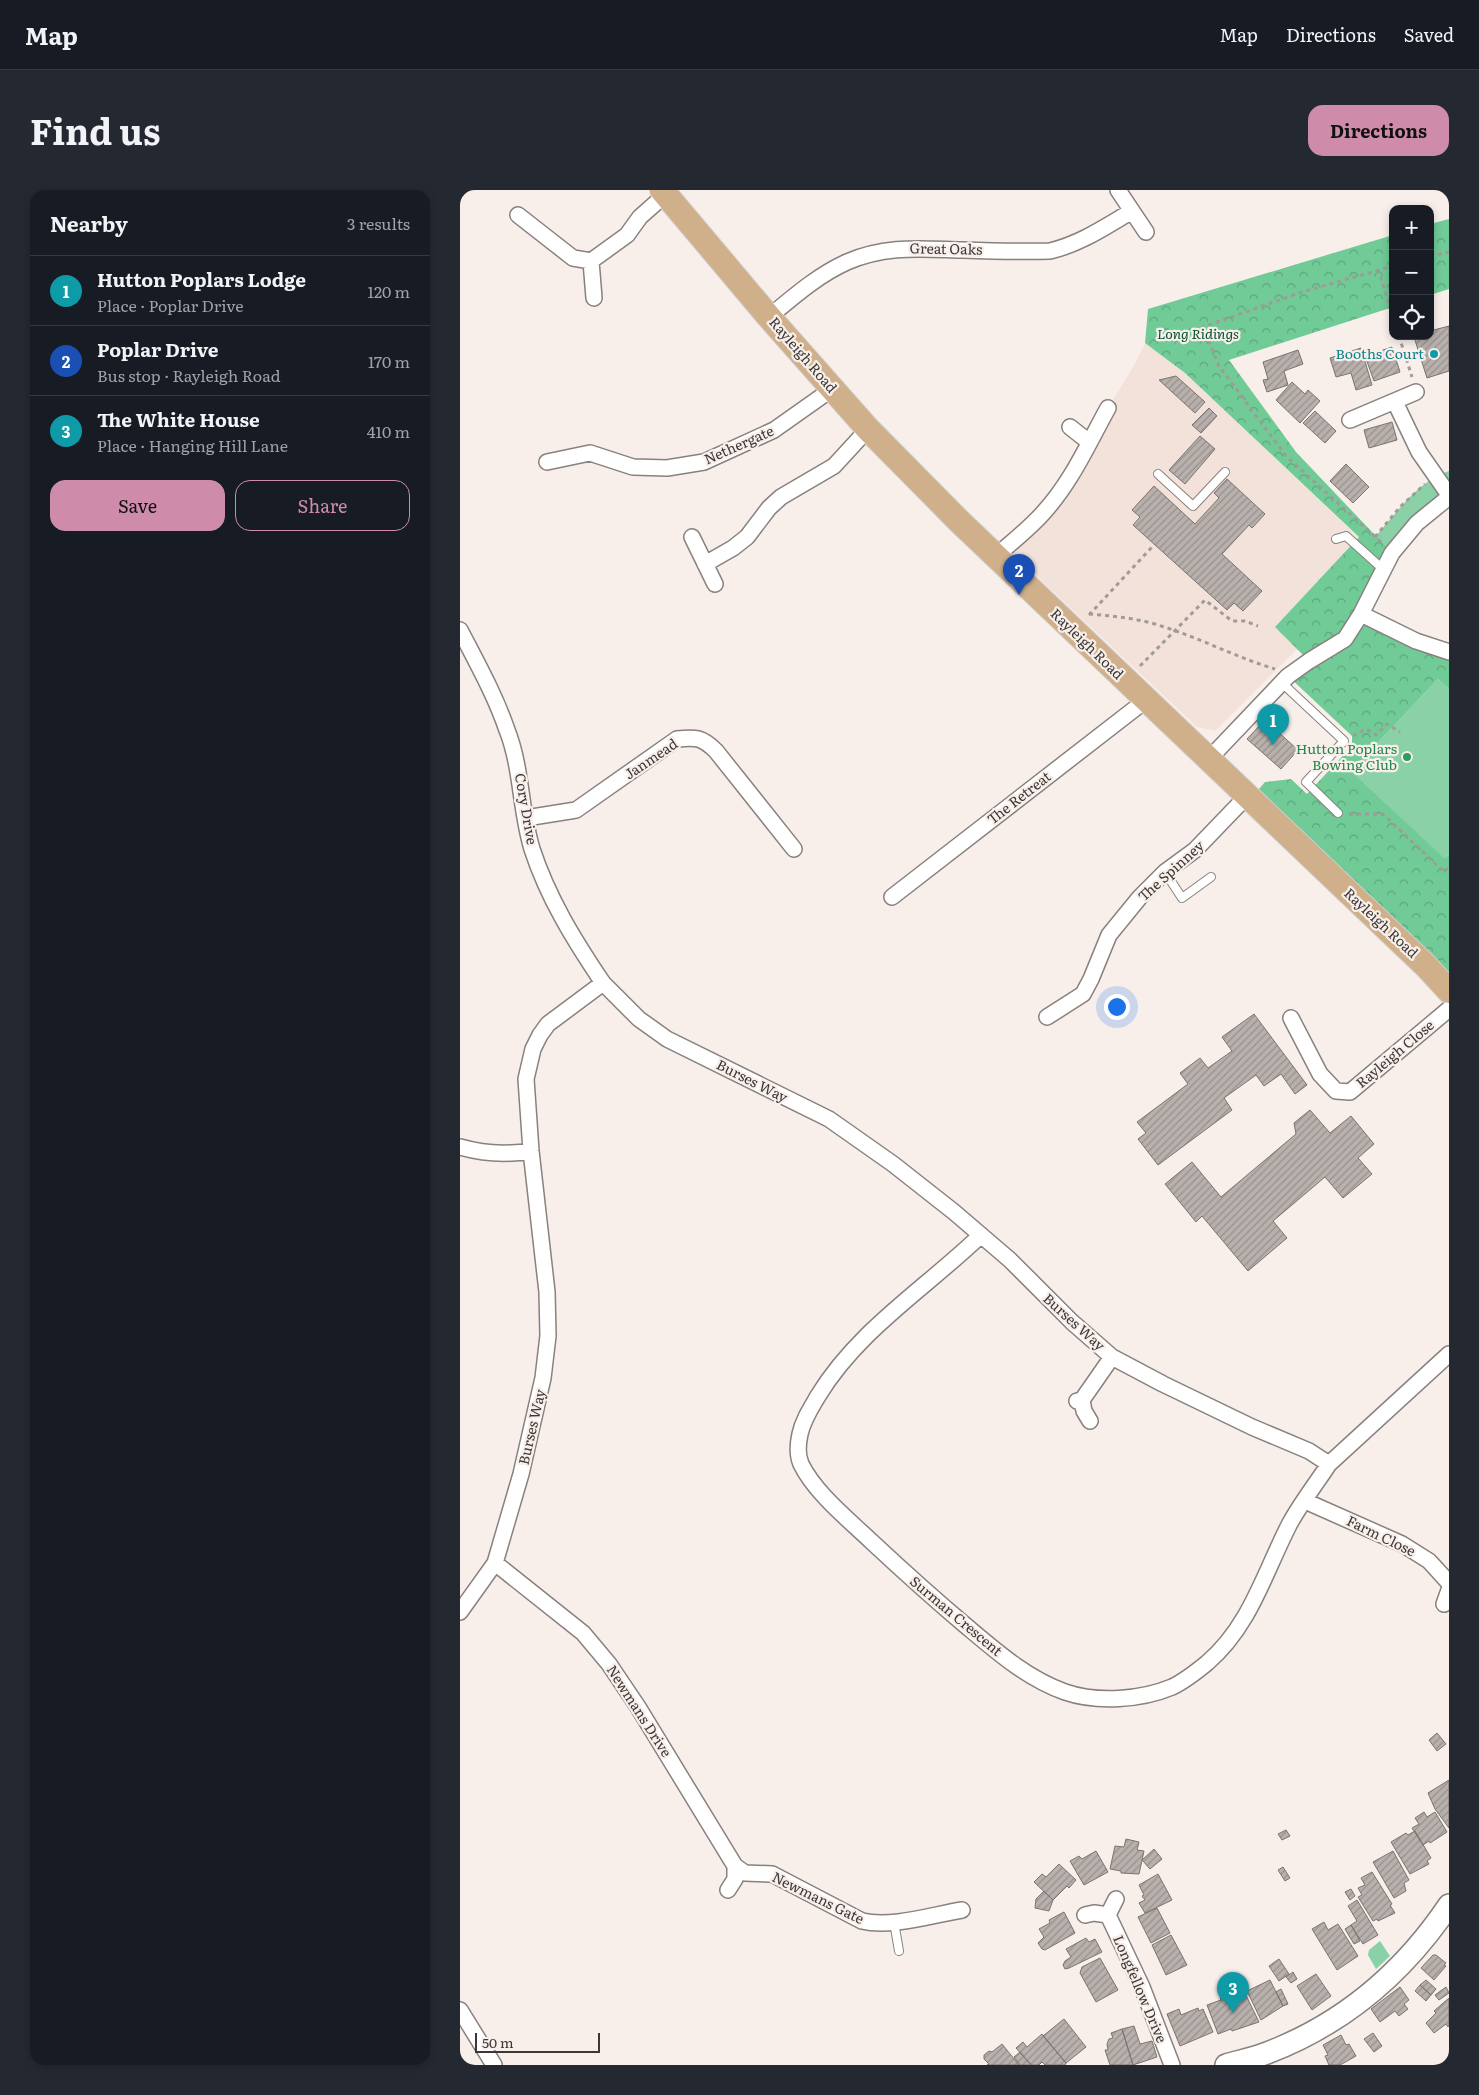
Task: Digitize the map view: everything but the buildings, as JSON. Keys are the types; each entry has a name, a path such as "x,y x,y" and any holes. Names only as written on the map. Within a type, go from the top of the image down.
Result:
{"main road":[{"name":"Rayleigh Road","path":"664,192 832,389 868,429 958,521 1426,966 1449,991"}],"street":[{"path":"1118,190 1146,232"},
{"path":"518,215 573,258 591,261 628,235 640,217 664,192"},
{"name":"Great Oaks","path":"769,317 832,270 858,257 884,250 919,248 1050,251 1065,248 1093,235 1132,211"},
{"path":"591,261 594,298"},
{"name":"Nethergate","path":"547,462 590,453 633,467 667,468 704,462 774,430 832,389"},
{"path":"1350,420 1416,392"},
{"path":"1209,759 1285,680 1309,661 1345,639 1361,614 1392,553 1418,524 1449,496 1419,452 1394,402"},
{"path":"996,556 1043,514 1076,470 1108,408"},
{"path":"1070,427 1089,442"},
{"path":"705,564 733,548 747,537 769,508 781,497 834,466 868,429"},
{"path":"692,537 715,584"},
{"path":"1361,614 1416,641 1449,652"},
{"name":"Cory Drive","path":"460,630 508,730 517,759 532,848 570,935 603,982"},
{"name":"The Retreat","path":"892,897 1146,700"},
{"name":"Janmead","path":"526,818 576,810 677,739 690,737 705,740 716,751 794,849"},
{"name":"The Spinney","path":"1047,1017 1083,994 1091,980 1109,935 1165,872 1195,850 1247,796"},
{"name":"Burses Way","path":"460,1612 495,1563 521,1474 543,1378 548,1336 547,1292 531,1151 526,1079 533,1049 548,1024 603,982 639,1019 667,1039 829,1120 893,1164 1010,1260 1072,1322 1112,1357 1234,1418 1309,1451 1329,1464"},
{"name":"Rayleigh Close","path":"1291,1018 1320,1074 1336,1091 1350,1092 1449,1009"},
{"path":"460,1147 479,1152 510,1154 531,1151"},
{"name":"Surman Crescent","path":"981,1235 876,1328 838,1366 808,1412 798,1445 800,1463 816,1486 910,1578 984,1642 1036,1680 1067,1693 1125,1698 1173,1686 1194,1674 1219,1652 1237,1632 1252,1607 1290,1523 1329,1464"},
{"path":"1329,1464 1449,1354"},
{"path":"1090,1421 1079,1401 1112,1357"},
{"name":"Farm Close","path":"1305,1501 1402,1544 1429,1561 1449,1586"},
{"name":"Newmans Drive","path":"495,1563 583,1634 608,1664 638,1707 735,1866"},
{"path":"1444,1604 1449,1586"},
{"path":"728,1890 735,1879 735,1866"},
{"name":"Newmans Gate","path":"735,1866 746,1873 772,1874 862,1921 870,1923 894,1922 962,1910"},
{"path":"1084,1915 1094,1913 1108,1915 1116,1899"},
{"path":"1226,2065 1265,2054 1289,2044 1324,2026 1356,2005 1376,1989 1420,1945 1449,1905"},
{"name":"Longfellow Drive","path":"1108,1915 1142,1987 1172,2065"},
{"path":"460,2010 494,2065"}],"lane":[{"path":"1158,474 1193,506 1225,472"},
{"path":"1336,539 1346,536 1384,570"},
{"path":"1285,680 1344,741 1306,782 1338,813"},
{"path":"1165,872 1182,898 1211,877"},
{"path":"894,1922 899,1951"}],"path":[{"path":"1434,255 1449,252"},
{"path":"1389,267 1302,292 1203,327 1219,366 1286,456 1392,553"},
{"path":"1378,269 1389,304"},
{"path":"1400,340 1416,392"},
{"path":"1375,536 1400,507 1435,475"},
{"path":"1073,632 1152,547"},
{"path":"1125,680 1205,600 1232,621 1245,621 1258,626"},
{"path":"1089,614 1119,616 1175,630 1255,663 1277,669 1285,680"},
{"path":"1344,741 1366,729 1376,735 1387,724 1400,732"},
{"path":"1338,813 1383,814 1444,872 1449,867"}],"shaded area":[{"path":"1145,343 1185,373 1359,538 1275,627 1297,649 1215,731 1197,727 1006,547 1043,514 1133,367"}],"green space":[{"path":"1449,219 1449,289 1434,294 1434,250 1434,223"},
{"name":"Long Ridings","path":"1389,236 1389,308 1229,360 1296,452 1392,553 1362,615 1449,652 1449,689 1438,679 1351,771 1445,859 1449,855 1449,992 1258,790 1265,782 1291,779 1307,794 1352,746 1352,736 1288,676 1309,661 1275,627 1359,537 1185,373 1145,343 1148,309"},
{"path":"1449,471 1449,497 1392,553 1375,537 1409,498 1438,475"},
{"name":"Hutton Poplars Bowing Club","path":"1438,679 1449,689 1449,855 1445,860 1351,771"},
{"path":"1380,1941 1390,1956 1376,1969 1368,1955 1369,1950"}],"place":[{"name":"Booths Court","path":"1434,354"},
{"name":"Poplar Drive","path":"1019,595"},
{"name":"Hutton Poplars Lodge","path":"1273,745"},
{"name":"Hutton Poplars Bowing Club","path":"1407,757"},
{"name":"The White House","path":"1233,2013"}]}
